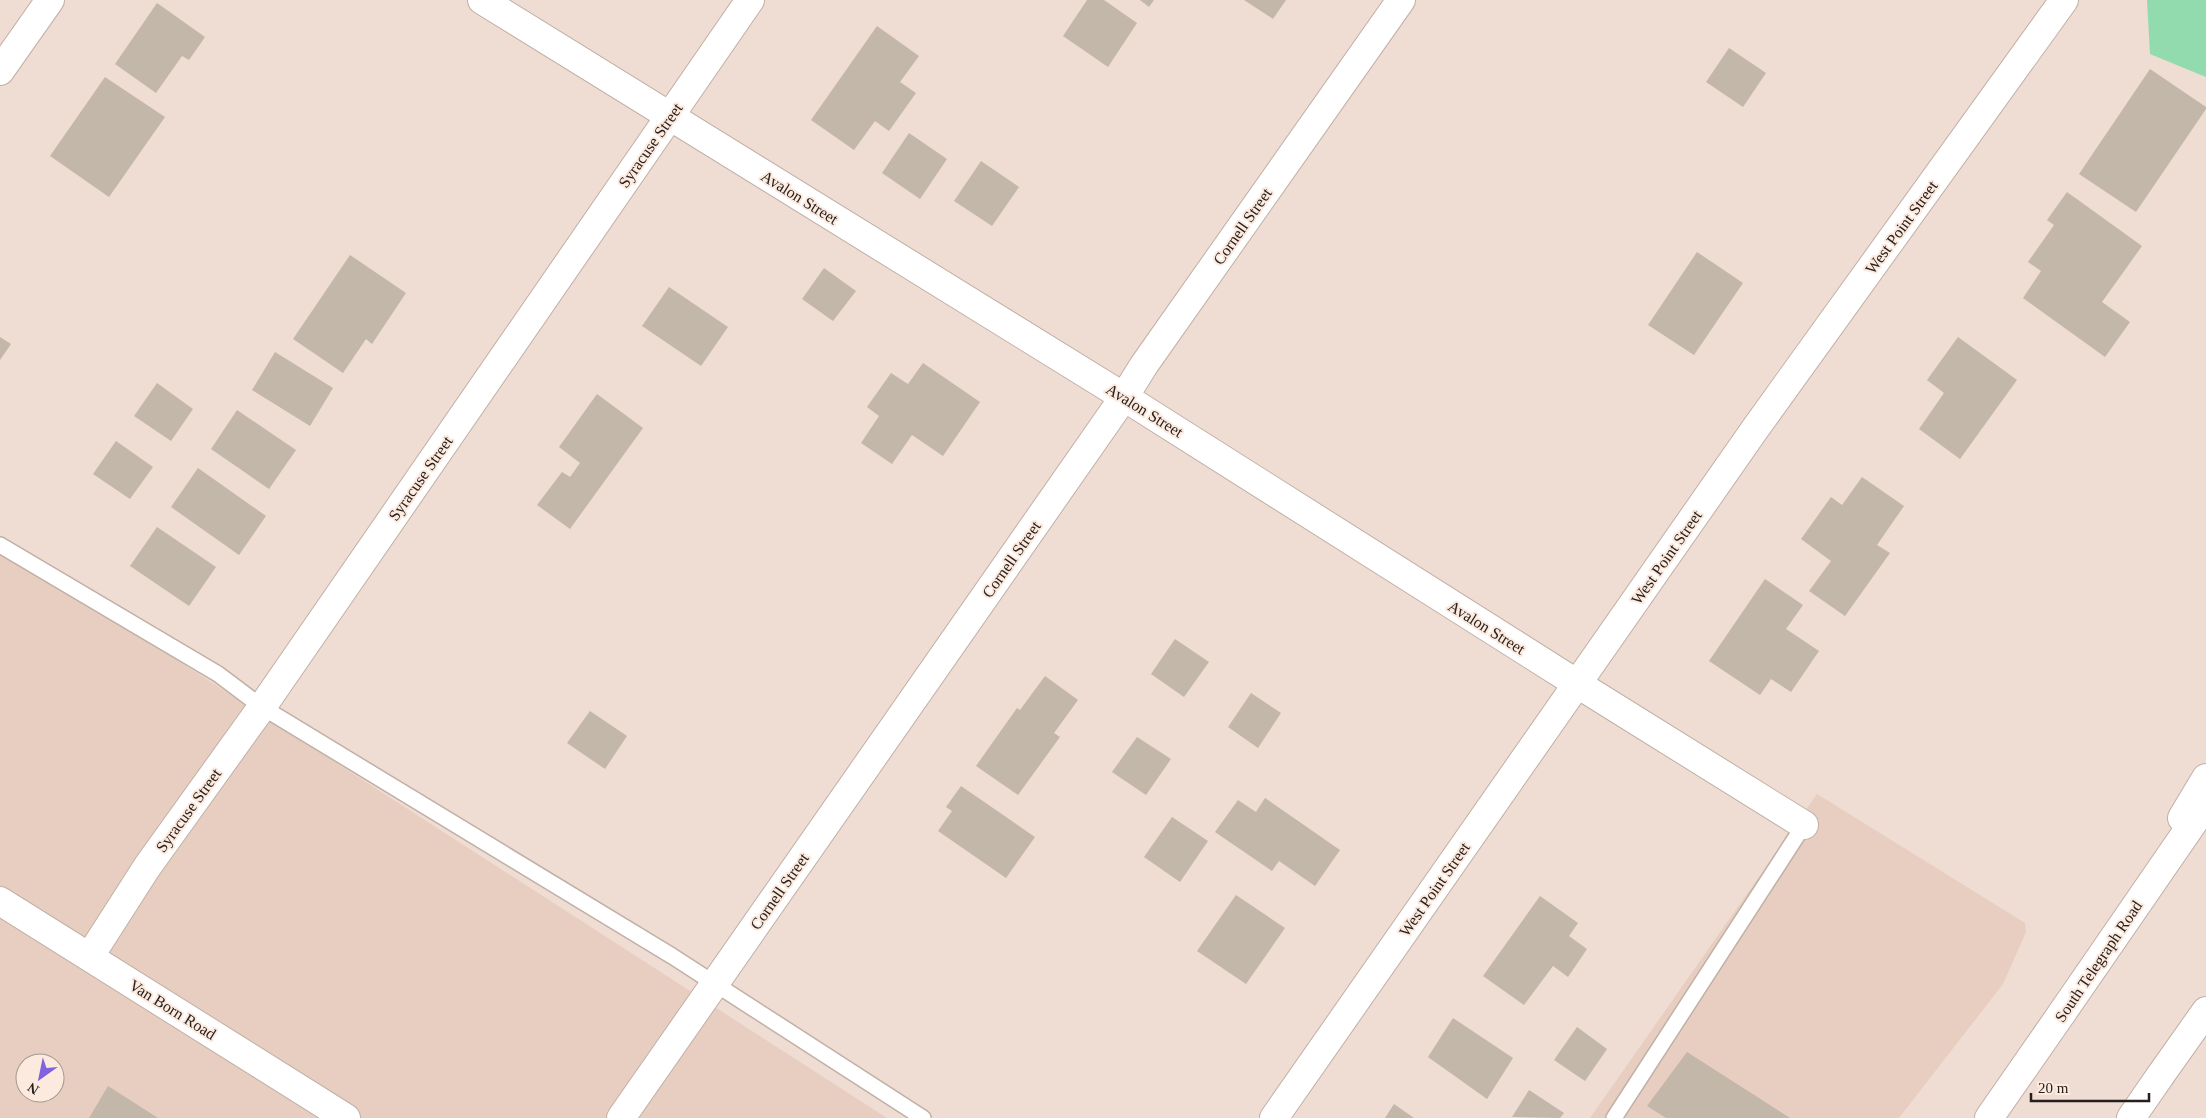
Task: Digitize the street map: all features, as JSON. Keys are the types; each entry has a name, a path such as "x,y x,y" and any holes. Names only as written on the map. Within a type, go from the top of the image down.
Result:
{"main road":[{"path":"0,71 50,0"},
{"name":"Avalon Street","path":"482,0 1124,397 1804,825"},
{"name":"Syracuse Street","path":"90,956 147,867 262,706 750,0"},
{"name":"Cornell Street","path":"621,1118 1400,0"},
{"name":"West Point Street","path":"1274,1118 1755,429 2064,0"},
{"path":"2100,957 2206,778"},
{"name":"South Telegraph Road","path":"1989,1118 2206,804"},
{"name":"Van Born Road","path":"0,901 346,1118"},
{"path":"2131,1118 2203,1016"}],"lane":[{"path":"0,544 218,674 262,706 672,956 714,985 923,1118"},
{"path":"1614,1118 1804,825"}],"shaded area":[{"path":"0,546 887,1118 0,1118"},
{"path":"1817,794 2025,923 2026,932 2003,984 1899,1118 1590,1118"}],"green space":[{"path":"2147,0 2206,0 2206,77 2150,54"}],"building":[{"path":"1087,0 1104,0 1137,23 1108,67 1063,36"},
{"path":"1140,0 1154,0 1149,7"},
{"path":"1244,0 1286,0 1273,19"},
{"path":"157,3 205,37 189,60 182,56 156,93 115,64"},
{"path":"877,26 919,56 900,82 916,93 889,131 875,121 854,150 811,120"},
{"path":"1729,48 1766,73 1743,107 1706,82"},
{"path":"2150,69 2206,107 2206,109 2136,212 2079,174"},
{"path":"105,77 165,117 109,197 50,156"},
{"path":"909,133 947,159 920,199 882,173"},
{"path":"981,161 1019,187 992,226 954,201"},
{"path":"2067,192 2142,246 2102,302 2130,322 2105,357 2023,298 2041,271 2028,262 2054,225 2047,220"},
{"path":"1697,252 1743,283 1694,355 1648,325"},
{"path":"350,255 406,293 372,344 366,339 343,373 293,339"},
{"path":"824,268 856,291 833,321 802,299"},
{"path":"669,287 728,327 701,366 642,326"},
{"path":"0,337 11,344 0,360"},
{"path":"1958,337 2017,380 1960,459 1919,429 1944,393 1927,380"},
{"path":"275,352 333,388 310,426 252,390"},
{"path":"923,363 980,402 943,456 912,435 892,464 861,443 879,416 867,407 891,373 908,384"},
{"path":"157,383 193,409 171,441 134,416"},
{"path":"597,394 643,428 570,529 537,505 562,472 570,477 580,463 559,447"},
{"path":"237,410 296,450 269,489 211,449"},
{"path":"116,441 153,467 130,499 93,474"},
{"path":"198,468 266,516 239,555 171,507"},
{"path":"1862,477 1904,506 1877,545 1890,553 1845,616 1809,591 1831,561 1801,539 1831,497 1842,505"},
{"path":"157,527 216,567 189,606 130,566"},
{"path":"1765,579 1803,605 1786,629 1819,651 1791,692 1771,679 1760,695 1709,661"},
{"path":"1175,639 1209,662 1184,697 1151,674"},
{"path":"1045,676 1078,700 1054,733 1060,737 1018,795 976,766 1017,708 1020,710"},
{"path":"1251,693 1281,713 1258,748 1228,727"},
{"path":"590,711 627,736 605,769 567,743"},
{"path":"1137,737 1171,759 1146,795 1112,772"},
{"path":"961,786 1035,837 1006,878 938,831 952,811 946,807"},
{"path":"1265,798 1340,850 1315,886 1279,861 1272,871 1215,832 1238,800 1256,812"},
{"path":"1172,817 1208,841 1180,882 1144,857"},
{"path":"1236,895 1285,928 1246,984 1197,951"},
{"path":"1540,896 1578,923 1569,936 1587,949 1568,977 1553,966 1524,1005 1483,976"},
{"path":"1453,1018 1513,1058 1487,1099 1428,1057"},
{"path":"1577,1027 1607,1049 1585,1081 1554,1060"},
{"path":"1687,1052 1790,1118 1666,1118 1647,1106"},
{"path":"108,1086 158,1118 89,1118"},
{"path":"1529,1090 1564,1113 1560,1118 1512,1117"},
{"path":"1394,1104 1414,1118 1385,1118"}]}
